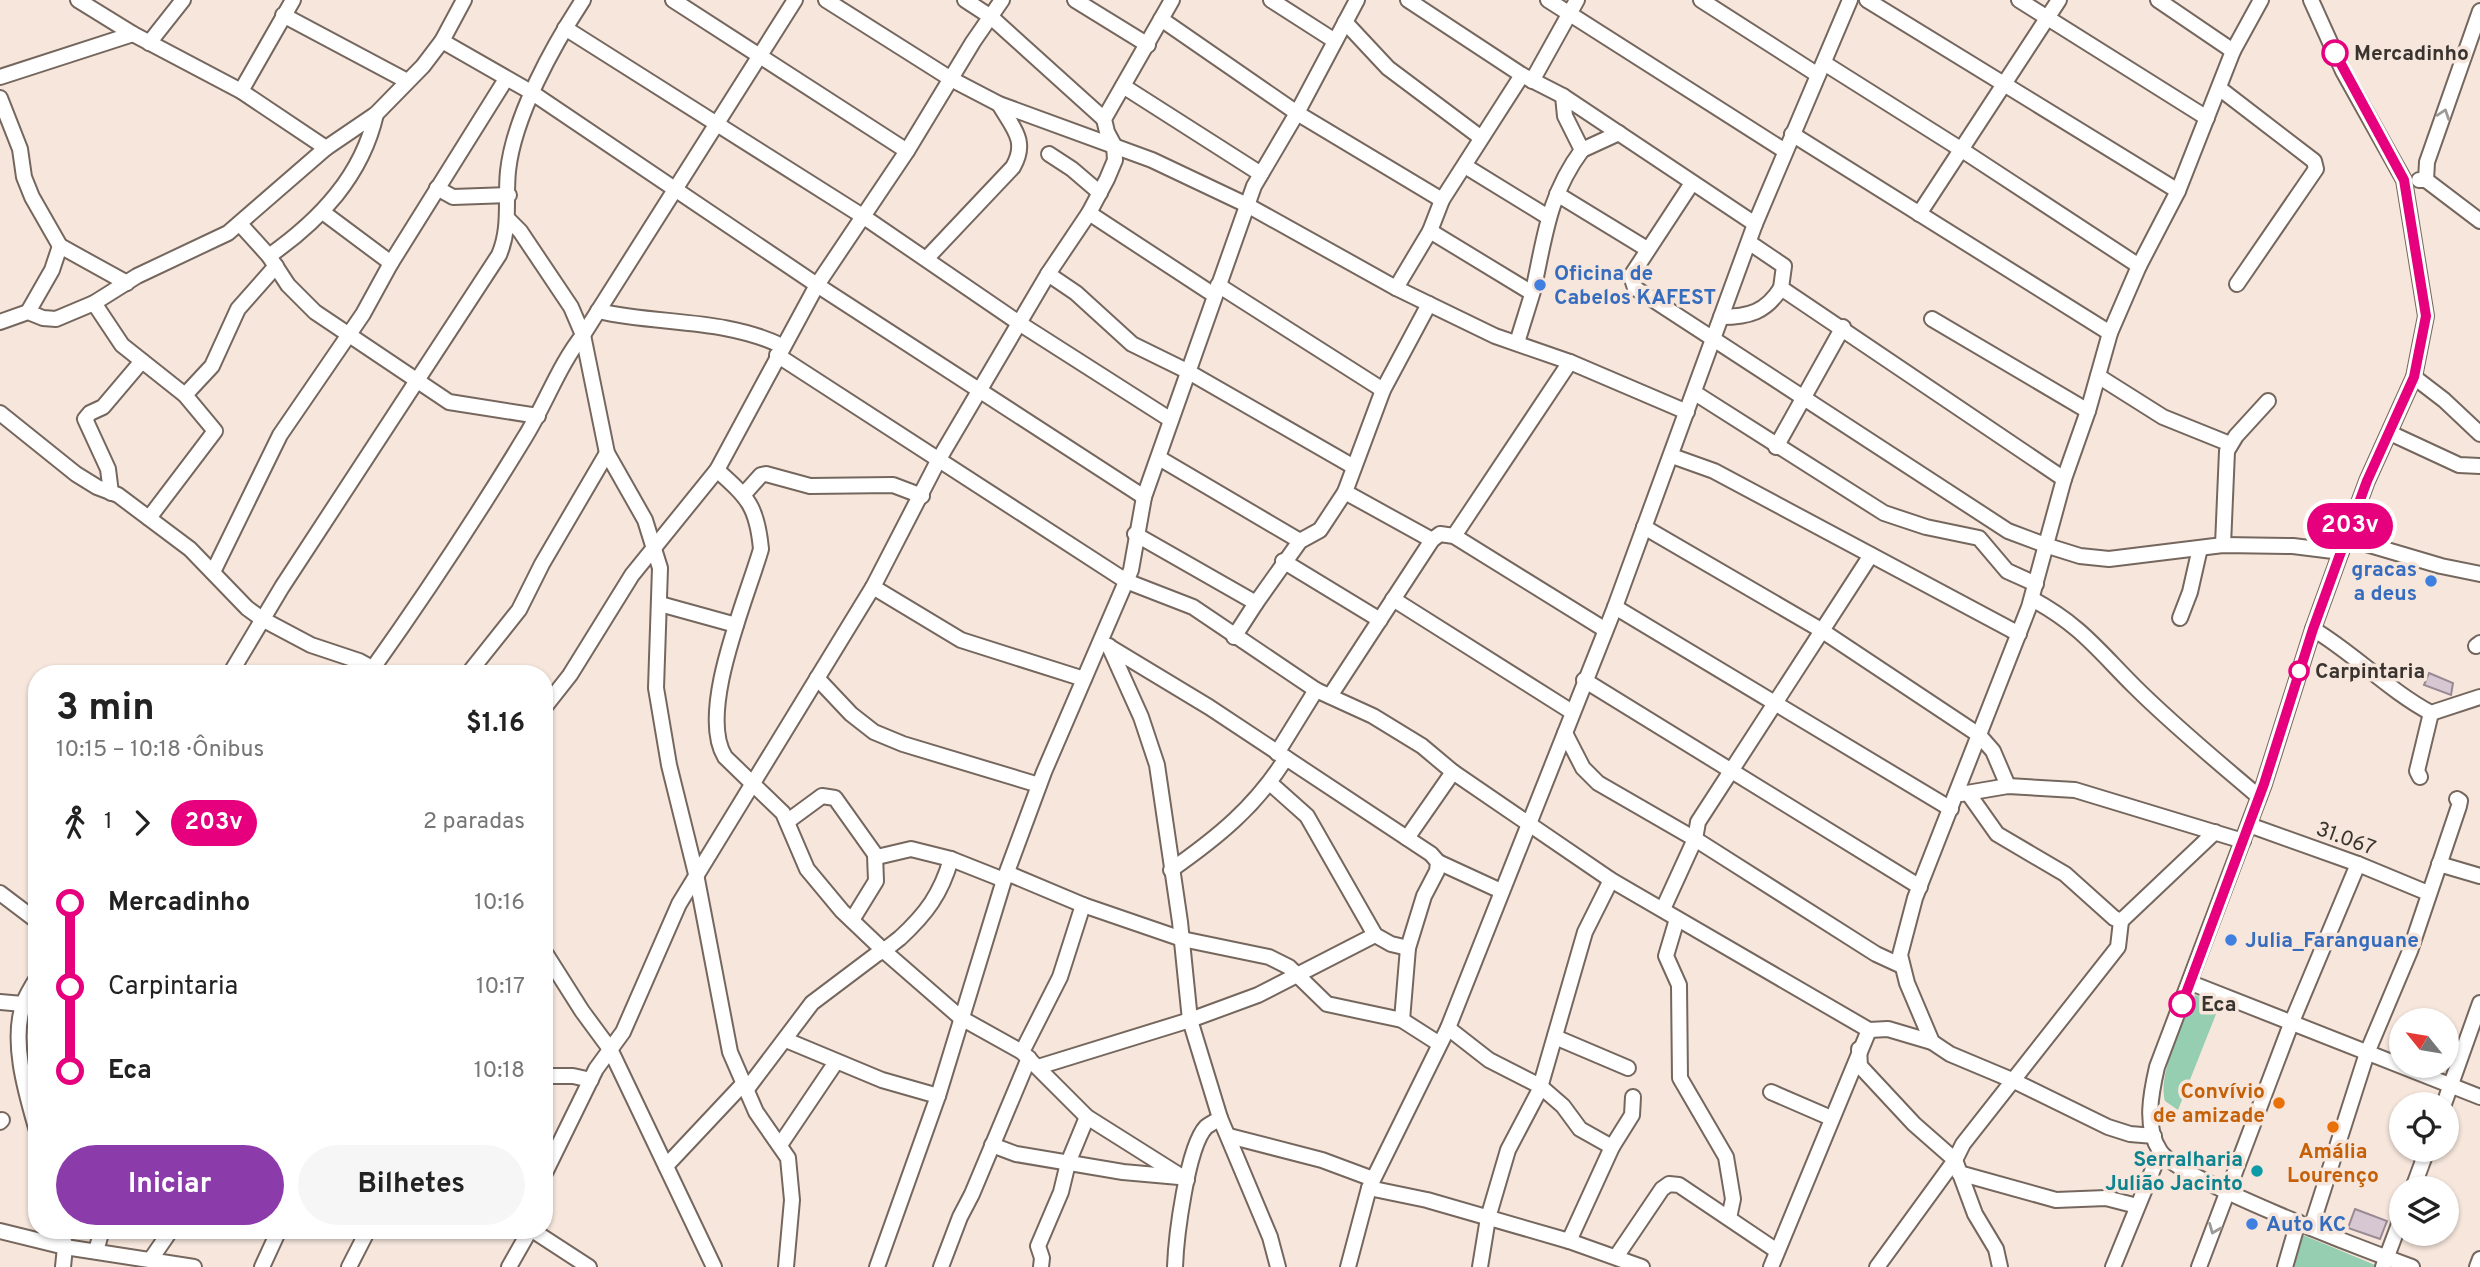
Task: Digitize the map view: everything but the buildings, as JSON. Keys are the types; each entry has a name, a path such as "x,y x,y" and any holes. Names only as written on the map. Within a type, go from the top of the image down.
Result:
{"street":[{"path":"78,0 149,43 241,91 326,148"},
{"path":"149,43 183,0"},
{"path":"241,91 293,0"},
{"path":"28,312 43,318 56,318 94,303 127,283 228,233 326,148 376,114 442,41 464,0"},
{"path":"235,665 262,618 499,256 505,242 508,219 508,171 531,92 583,0"},
{"path":"673,0 907,151"},
{"path":"381,665 538,416 570,351 583,335 795,0"},
{"path":"825,0 951,79 999,104 1152,160 1247,205 1396,288 1495,337 1570,362 1687,412"},
{"path":"553,1157 591,1080 623,1032 679,904 873,587 939,459 1048,274 1089,213 1115,160 1114,145 1104,119 991,17 965,0"},
{"path":"553,697 570,675 632,575 717,470 817,285 907,151 1002,0"},
{"path":"1074,0 1148,45"},
{"path":"1104,119 1172,0"},
{"path":"1271,0 1335,41"},
{"path":"877,1267 938,1096 1005,876 1084,679 1106,643 1131,570 1135,534 1144,497 1247,205 1261,174 1357,0"},
{"path":"1408,0 1527,78 1563,96 1755,225"},
{"path":"1548,0 1785,151"},
{"path":"1396,288 1430,231 1442,200 1465,166 1480,137 1527,78 1577,0"},
{"path":"1701,0 1962,150 2139,266"},
{"path":"1867,0 2178,191"},
{"path":"2020,0 2207,118"},
{"path":"1919,214 2059,0"},
{"path":"2158,0 2233,51"},
{"path":"1932,1042 1902,966 1900,954 1920,887 1958,799 1979,735 2032,599 2064,479 2088,411 2110,333 2139,266 2178,191 2233,51 2262,0"},
{"path":"2312,0 2343,71 2404,180 2426,316 2414,377 2367,481 2313,629 2249,825 2157,1067 2151,1095 2154,1136 2160,1152 2183,1170 2385,1262 2412,1267"},
{"path":"1348,1267 1371,1183 1438,1043 1448,1028 1501,891 1530,825 1672,456 1755,225 1821,69 1844,2"},
{"path":"2426,180 2427,162 2480,11"},
{"path":"284,15 407,80"},
{"path":"1161,19 1297,113 1442,200"},
{"path":"1345,22 1388,68 1480,137"},
{"path":"565,28 864,217 1019,323 1171,420"},
{"path":"0,77 133,34"},
{"path":"442,41 531,92 817,285 1144,497"},
{"path":"213,572 280,435 349,335 390,263 506,79"},
{"path":"1123,86 1261,174"},
{"path":"2219,88 2314,161 2316,169 2237,284"},
{"path":"1563,96 1565,116 1582,150"},
{"path":"0,98 20,149 24,177 32,197 60,246 127,283"},
{"path":"927,258 1013,167 1021,153 1019,139 999,104"},
{"path":"185,395 212,366 237,309 273,261 324,213 343,186 366,144 376,114"},
{"path":"1517,343 1532,293 1548,217 1567,171 1582,150 1619,133"},
{"path":"1792,134 2110,333"},
{"path":"1049,154 1100,193"},
{"path":"1465,166 1548,217"},
{"path":"2404,180 2426,180 2480,222"},
{"path":"1692,183 1631,276 1635,288 1713,336 2008,531 2080,556 2109,559 2224,545 2293,546 2341,552"},
{"path":"437,188 453,197 509,195"},
{"path":"1557,194 1647,249"},
{"path":"324,213 390,263"},
{"path":"1089,213 1383,390"},
{"path":"508,219 520,231 571,307 583,335 607,453 645,520 660,568 656,688 669,765 689,855 696,874 730,1052 766,1130 788,1158 792,1200 786,1267"},
{"path":"240,224 273,261 288,285 315,312 457,405 538,416"},
{"path":"1430,231 1532,293"},
{"path":"1721,317 1744,317 1757,312 1772,302 1781,288 1784,266 1750,243"},
{"path":"0,322 28,312 52,270 60,246"},
{"path":"1048,274 1076,293 1132,344 1187,371 1354,467"},
{"path":"1781,288 1843,327 2064,479"},
{"path":"94,303 117,339 185,395 215,430 149,518"},
{"path":"1234,636 1283,561 1300,541 1320,530 1345,492 1383,390 1429,304"},
{"path":"598,311 629,318 735,329 780,351 1126,581 1193,607 1315,691 1394,728 1422,746 1452,772 1611,880 1869,1030 1888,1029 1932,1042 1950,1054 2012,1080 2108,1127 2130,1134 2154,1136"},
{"path":"1932,319 2088,411"},
{"path":"1776,447 1843,327"},
{"path":"111,493 108,469 85,419 90,412 103,407 142,361"},
{"path":"1454,536 1570,362"},
{"path":"2098,376 2163,417 2230,444"},
{"path":"2414,377 2444,400 2480,434"},
{"path":"1695,393 1776,447 1898,519 1979,538 2007,571 2036,584"},
{"path":"2224,545 2230,444 2268,401"},
{"path":"0,413 24,429 47,453 76,474 149,518 190,550 247,608 311,645 366,665"},
{"path":"2390,433 2459,465 2480,467"},
{"path":"475,665 519,610 542,564 607,453"},
{"path":"1672,456 1714,471 2019,634"},
{"path":"1159,458 1300,541"},
{"path":"717,470 744,494 754,513 761,549 719,687 719,749 783,813 807,869 852,920 884,951 961,1018 1030,1059 1087,1117 1185,1178"},
{"path":"744,494 761,475 766,474 810,486 893,485 922,496"},
{"path":"1345,492 1432,540"},
{"path":"1979,538 1992,520"},
{"path":"1644,527 1821,630 1979,735 1993,751 2008,786"},
{"path":"1135,534 1256,603"},
{"path":"1330,696 1432,540 1440,534 1454,536 1604,629"},
{"path":"2346,538 2441,566 2480,574"},
{"path":"2180,618 2190,592 2200,548"},
{"path":"1663,909 1695,839 1698,822 1871,555"},
{"path":"1283,561 1380,620"},
{"path":"873,587 961,640 1084,679"},
{"path":"1393,599 1572,712"},
{"path":"2032,599 2062,615 2086,635 2134,686 2259,797"},
{"path":"660,604 736,625"},
{"path":"1615,607 1775,705 1958,799 1997,834 2050,863 2114,918 2121,921"},
{"path":"2313,629 2337,644 2393,689 2431,713"},
{"path":"1106,643 1209,707 1432,854 1438,862 1501,891"},
{"path":"1106,643 1141,717 1157,765 1191,1020 1220,1118 1270,1237 1279,1267"},
{"path":"817,678 851,714 874,732 903,744 1040,785"},
{"path":"1584,680 1920,887"},
{"path":"1171,870 1221,835 1270,783 1315,691"},
{"path":"2431,713 2480,697"},
{"path":"2420,777 2417,771 2431,713"},
{"path":"1564,733 1583,768 1598,783 1695,839 1876,954 1902,966"},
{"path":"1407,838 1452,772"},
{"path":"1270,783 1307,816 1376,934 1391,944 1408,948"},
{"path":"1958,799 2008,786 2054,787 2098,794 2243,841"},
{"path":"788,821 822,796 835,798 875,855 880,858 911,849 951,859 1182,939 1269,957 1289,967 1327,1004 1402,1020 1438,1043"},
{"path":"2285,1267 2305,1225 2367,1053 2410,951 2459,806 2460,801 2457,799"},
{"name":"31.067","path":"2249,825 2358,864 2428,893"},
{"path":"1877,1267 1957,1166 1963,1144 2118,947 2121,921 2215,832"},
{"path":"852,920 876,881 875,855"},
{"path":"666,1166 746,1086 786,1040 812,1003 884,951 920,920 935,900 951,859"},
{"path":"1402,1020 1408,948 1424,896 1437,872 1438,862"},
{"path":"2199,1267 2291,1024 2358,864"},
{"path":"2439,864 2480,876"},
{"path":"1480,1267 1488,1218 1508,1150 1540,1086 1585,932 1611,880"},
{"path":"0,893 28,914"},
{"path":"941,1267 960,1217 1030,1059 1083,905"},
{"path":"1677,919 1666,956 1679,985 1680,1078 1726,1157 1732,1199 1729,1218"},
{"path":"1030,1059 1191,1020 1258,995 1376,934"},
{"path":"553,966 610,1049 714,1267"},
{"path":"2191,983 2480,1097"},
{"path":"28,995 23,1004 19,1033 28,1091"},
{"path":"0,1002 23,1004"},
{"path":"2449,1092 2480,1003"},
{"path":"1448,1028 1489,1060 1540,1086 1563,1106 1580,1129 1612,1147"},
{"path":"1771,1267 1869,1030"},
{"path":"1555,1037 1628,1068"},
{"path":"786,1040 882,1080 938,1096"},
{"path":"1859,1049 1860,1066 1957,1166 1975,1214 1996,1249 2000,1267"},
{"path":"780,1145 836,1062"},
{"path":"553,1076 591,1080"},
{"path":"1771,1092 1831,1118"},
{"path":"1569,1241 1612,1147 1632,1115 1633,1097"},
{"path":"1041,1267 1042,1258 1038,1246 1061,1192 1068,1163 1087,1117"},
{"path":"1175,1267 1185,1178 1199,1138 1206,1128 1220,1118"},
{"path":"1229,1136 1322,1160 1371,1183 1569,1241 1642,1267"},
{"path":"992,1145 1016,1154 1068,1163 1185,1178"},
{"path":"2113,1267 2160,1152"},
{"path":"1957,1166 2056,1200 2106,1198 2137,1206"},
{"path":"1620,1261 1662,1189 1669,1184 1679,1185 1777,1251"},
{"path":"0,1231 28,1238"},
{"path":"32,1239 102,1257 151,1259 194,1267"},
{"path":"63,1267 64,1239"},
{"path":"102,1239 102,1257"},
{"path":"151,1259 165,1239"},
{"path":"262,1267 275,1239"},
{"path":"349,1267 364,1239"},
{"path":"509,1267 526,1239"},
{"path":"545,1239 589,1267"},
{"path":"2477,1267 2480,1259"}],"green space":[{"path":"2195,995 2220,1004 2178,1110 2165,1101 2165,1077 2173,1048"},
{"path":"2298,1233 2380,1267 2288,1267"}],"bus line":[{"name":"203v","path":"2182,1004 2264,784 2313,629 2367,481 2414,377 2426,316 2404,180 2335,53"}],"place":[{"name":"Mercadinho","path":"2335,53"},
{"name":"Oficina de Cabelos KAFEST","path":"1540,285"},
{"name":"gracas a deus","path":"2431,581"},
{"name":"Carpintaria","path":"2299,671"},
{"name":"Julia_Faranguane","path":"2231,940"},
{"name":"Eca","path":"2182,1004"},
{"name":"Convívio de amizade","path":"2279,1103"},
{"name":"Amália Lourenço","path":"2333,1127"},
{"name":"Serralharia Julião Jacinto","path":"2257,1171"},
{"name":"Auto KC","path":"2252,1224"}]}
